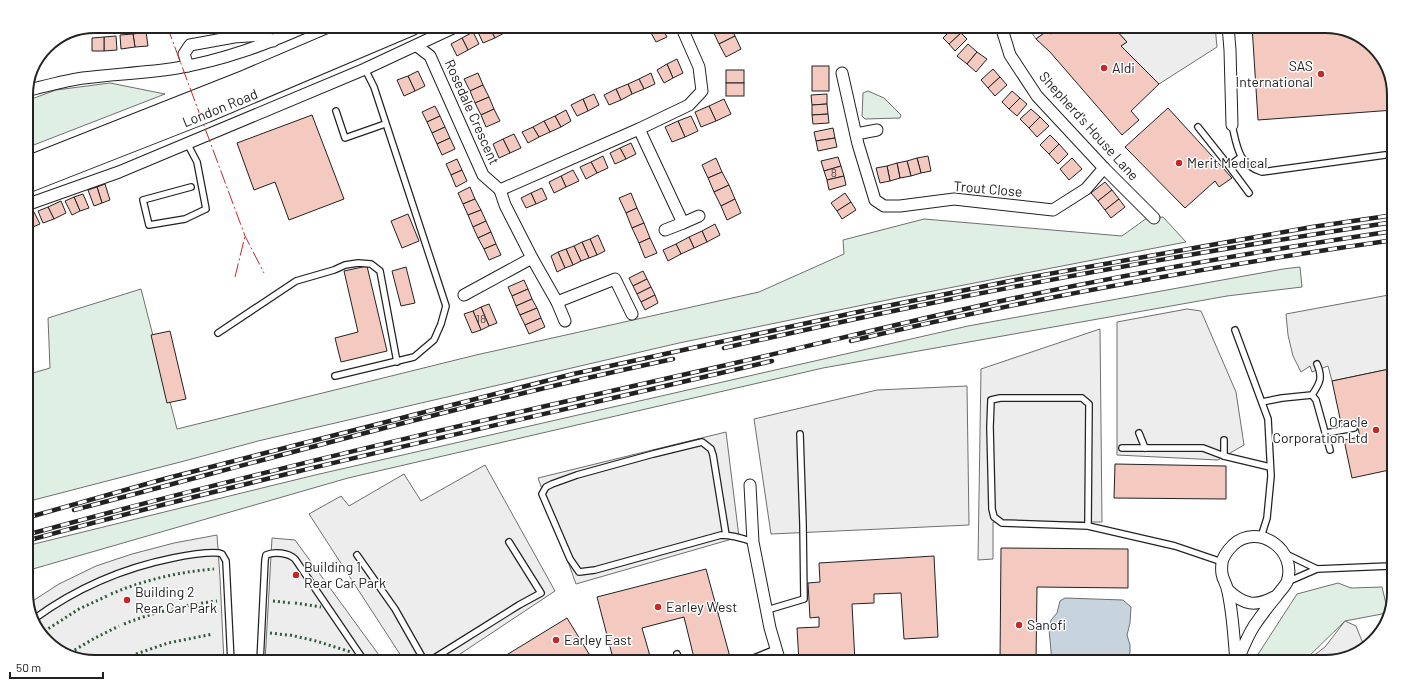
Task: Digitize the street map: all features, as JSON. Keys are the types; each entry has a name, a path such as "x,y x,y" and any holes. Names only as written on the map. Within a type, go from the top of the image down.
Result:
{"main road":[{"name":"London Road","path":"33,163 231,85 354,33"},
{"name":"London Road","path":"33,181 200,116 396,33"}],"street":[{"path":"33,89 60,82 84,78 188,66 230,56 291,33"},
{"path":"33,203 119,172 365,70 443,33"},
{"path":"500,190 639,129 689,105 702,90 699,67 684,33"},
{"name":"Shepherd's House Lane","path":"1003,33 1010,55 1037,96 1104,168 1154,218"},
{"path":"1229,33 1232,125"},
{"path":"188,66 184,54 190,45 261,35 273,41"},
{"name":"Rosedale Crescent","path":"416,46 430,56 483,175 500,190 532,258 557,302 565,321"},
{"name":"Trout Close","path":"842,73 856,134 875,200 884,206 900,206 954,200 1053,210 1086,189 1104,168"},
{"path":"639,129 683,223"},
{"path":"856,134 877,130"},
{"path":"665,230 699,216"},
{"path":"464,295 532,258"},
{"path":"557,302 615,279 632,314"},
{"path":"750,486 753,542 767,610 778,655"},
{"path":"1235,655 1228,590 1221,574 1222,562 1227,551 1237,542 1248,537 1261,537 1272,542 1284,553 1287,560 1287,582 1254,627 1240,655"},
{"path":"1228,590 1236,598 1251,603 1262,603 1276,596"}],"lane":[{"path":"335,376 414,357 434,340 442,324 446,306 374,87 365,70"},
{"path":"336,111 346,138 386,124"},
{"path":"1232,125 1241,157 1254,170 1262,172 1385,155"},
{"path":"1198,127 1249,193"},
{"path":"187,143 196,162 206,210 185,219 149,225 143,200 191,187"},
{"path":"1228,166 1241,157"},
{"path":"218,333 296,281 334,270 345,265 358,263 370,264 380,271 396,362"},
{"path":"1235,330 1268,419 1271,476 1267,518 1261,537"},
{"path":"1312,395 1320,382 1320,370 1318,364"},
{"path":"1262,402 1312,395"},
{"path":"1312,395 1316,400 1330,450"},
{"path":"1088,526 1089,404 1082,398 1000,398 991,400 991,503 994,517 1002,523 1088,526 1175,546 1222,562"},
{"path":"1326,433 1354,428"},
{"path":"1139,433 1145,448"},
{"path":"767,610 804,599 800,434"},
{"path":"1224,440 1224,456"},
{"path":"726,535 713,455 711,449 702,442 577,475 552,484 546,488 542,494 570,559 579,572 594,570 721,535 726,535 732,535 753,542"},
{"path":"1122,448 1203,448 1224,456 1270,467"},
{"path":"438,655 541,593 509,542"},
{"path":"38,617 72,594 102,580 134,568 187,555 219,553 222,554 226,561 231,655"},
{"path":"260,655 265,560 266,555 270,553 287,554 295,559 360,655"},
{"path":"1284,553 1317,569"},
{"path":"357,555 395,609 423,655"},
{"path":"1287,582 1317,569 1387,565"}],"green space":[{"path":"110,83 165,94 33,145 33,98 56,90"},
{"path":"868,91 884,98 901,115 900,118 865,119 862,116 863,93"},
{"path":"1163,217 1186,242 897,298 679,343 258,441 33,500 33,373 50,368 48,318 141,289 177,429 476,355 759,292 844,254 843,240 924,219 1122,236 1147,218"},
{"path":"1300,267 1302,287 1227,296 823,368 348,478 33,569 33,544 315,475 968,326"},
{"path":"1338,583 1351,588 1382,587 1386,603 1385,609 1382,614 1345,621 1310,655 1258,655 1297,594"}],"shaded area":[{"path":"1032,33 1044,33 1036,39"},
{"path":"1119,33 1216,33 1217,47 1159,84 1121,46 1127,42"},
{"path":"1387,295 1387,369 1332,381 1328,366 1312,372 1310,366 1301,372 1293,356 1288,335 1286,314"},
{"path":"1187,309 1201,311 1236,392 1244,445 1218,460 1117,455 1117,322"},
{"path":"1100,329 1102,522 993,522 993,559 978,560 981,369"},
{"path":"967,386 969,525 771,534 754,419 877,390"},
{"path":"726,432 739,537 576,584 538,478"},
{"path":"485,465 555,591 459,655 400,655 309,514 341,496 349,506 404,474 421,501"},
{"name":"Building 2 Rear Car Park","path":"217,535 224,655 95,655 79,653 68,649 54,640 43,627 36,613 33,600 59,584 96,566 132,554 174,543"},
{"name":"Building 1 Rear Car Park","path":"272,538 295,540 379,655 265,655"},
{"path":"1065,598 1123,600 1131,607 1130,623 1127,635 1130,645 1129,655 1051,655 1049,629 1051,620 1057,613 1060,601"},
{"path":"1345,621 1356,626 1363,642 1352,649 1341,653 1314,655 1325,647"}],"building":[{"path":"146,33 148,46 135,47 133,34"},
{"path":"474,33 479,44 468,50 462,38"},
{"path":"478,33 492,33 495,38 483,43"},
{"path":"492,33 504,33 495,38"},
{"path":"651,33 665,33 667,37 656,42"},
{"path":"714,33 734,33 735,36 719,44"},
{"path":"948,33 961,33 949,44 943,38"},
{"path":"961,33 967,39 955,51 949,44"},
{"name":"Aldi","path":"1044,33 1119,33 1127,42 1121,46 1159,84 1131,111 1139,120 1122,135 1050,52 1036,39"},
{"name":"SAS International","path":"1252,33 1325,33 1341,35 1352,39 1366,48 1377,61 1384,75 1387,91 1387,111 1258,120"},
{"path":"133,34 135,47 121,49 120,35"},
{"path":"116,36 117,50 104,51 104,37"},
{"path":"735,36 741,49 726,57 719,44"},
{"path":"104,37 104,51 92,51 92,38"},
{"path":"462,38 468,50 457,56 451,44"},
{"path":"968,44 977,52 967,64 957,56"},
{"path":"977,52 987,59 976,72 967,64"},
{"path":"677,59 683,73 673,78 667,64"},
{"path":"667,64 673,78 664,83 657,70"},
{"path":"812,66 829,66 829,91 812,91"},
{"path":"993,69 1000,77 988,88 981,80"},
{"path":"726,70 744,70 744,83 726,83"},
{"path":"418,71 425,86 415,91 408,76"},
{"path":"478,73 483,85 470,91 464,79"},
{"path":"651,73 655,84 644,89 639,79"},
{"path":"408,76 415,91 404,96 397,80"},
{"path":"1000,77 1007,85 995,96 988,88"},
{"path":"639,79 644,89 632,94 628,84"},
{"path":"726,83 744,83 744,96 726,96"},
{"path":"628,84 632,94 621,100 616,89"},
{"path":"483,85 489,97 475,103 470,91"},
{"path":"616,89 621,100 609,105 604,95"},
{"path":"1012,91 1020,98 1009,109 1002,102"},
{"path":"594,94 599,105 588,111 583,99"},
{"path":"827,94 827,104 812,105 811,95"},
{"path":"489,97 494,109 481,115 475,103"},
{"path":"1020,98 1027,104 1017,116 1009,109"},
{"path":"583,99 588,111 577,116 571,105"},
{"path":"724,99 731,114 716,121 709,106"},
{"path":"827,104 828,114 812,115 812,105"},
{"path":"435,106 440,116 427,122 422,112"},
{"path":"709,106 716,121 701,127 695,112"},
{"name":"Merit Medical","path":"1168,108 1232,178 1219,187 1215,181 1185,208 1125,147"},
{"path":"494,109 500,121 486,127 481,115"},
{"path":"1031,109 1040,117 1029,128 1020,119"},
{"path":"566,110 571,121 561,127 555,116"},
{"path":"828,114 829,123 813,124 812,115"},
{"path":"312,115 344,199 289,220 275,182 254,190 237,143"},
{"path":"440,116 445,127 432,133 427,122"},
{"path":"555,116 561,127 550,132 544,121"},
{"path":"691,116 698,131 685,137 678,121"},
{"path":"1040,117 1049,126 1037,137 1029,128"},
{"path":"544,121 550,132 539,137 533,127"},
{"path":"678,121 685,137 672,142 665,127"},
{"path":"445,127 450,138 437,144 432,133"},
{"path":"533,127 539,137 528,143 522,132"},
{"path":"833,128 835,138 816,141 814,132"},
{"path":"514,134 521,148 510,153 503,139"},
{"path":"1050,135 1059,144 1049,154 1040,145"},
{"path":"450,138 455,149 442,155 437,144"},
{"path":"835,138 837,147 818,151 816,141"},
{"path":"503,139 510,153 499,158 493,144"},
{"path":"631,143 636,154 626,159 620,148"},
{"path":"1059,144 1068,154 1058,164 1049,154"},
{"path":"620,148 626,159 615,164 610,153"},
{"path":"603,156 608,168 597,173 591,162"},
{"path":"928,156 931,171 921,173 917,158"},
{"path":"838,157 841,166 824,171 821,161"},
{"path":"716,158 722,172 708,178 702,165"},
{"path":"917,158 921,173 911,176 907,161"},
{"path":"1072,158 1082,169 1069,180 1060,169"},
{"path":"457,159 462,170 451,175 446,164"},
{"path":"907,161 911,176 900,178 897,163"},
{"path":"591,162 597,173 586,179 580,167"},
{"path":"897,163 900,178 890,181 887,166"},
{"path":"841,166 844,176 827,180 824,171"},
{"path":"887,166 890,181 880,183 876,168"},
{"path":"462,170 467,181 456,187 451,175"},
{"path":"573,170 579,181 566,187 561,176"},
{"path":"722,172 729,185 714,192 708,178"},
{"path":"561,176 566,187 554,193 549,182"},
{"path":"844,176 846,185 829,190 827,180"},
{"path":"1105,182 1112,190 1098,201 1091,193"},
{"path":"105,184 110,200 102,203 97,187"},
{"path":"729,185 735,199 721,206 714,192"},
{"path":"97,187 102,203 94,206 88,190"},
{"path":"470,187 475,199 463,204 458,193"},
{"path":"542,188 547,199 536,204 531,193"},
{"path":"1112,190 1119,199 1105,210 1098,201"},
{"path":"531,193 536,204 526,208 521,198"},
{"path":"631,193 637,208 626,213 619,198"},
{"path":"845,193 851,202 837,211 831,203"},
{"path":"83,194 89,208 80,211 74,197"},
{"path":"74,197 80,211 72,215 65,201"},
{"path":"475,199 481,210 468,215 463,204"},
{"path":"735,199 741,213 727,220 721,206"},
{"path":"1119,199 1125,207 1111,218 1105,210"},
{"path":"61,201 66,213 54,219 48,207"},
{"path":"851,202 856,210 842,219 837,211"},
{"path":"48,207 54,219 43,223 38,211"},
{"path":"637,208 644,223 632,228 626,213"},
{"path":"481,210 486,221 473,227 468,215"},
{"path":"33,212 40,224 33,227"},
{"path":"408,214 419,241 402,248 391,221"},
{"path":"486,221 491,232 478,238 473,227"},
{"path":"644,223 650,238 639,243 632,228"},
{"path":"715,224 720,235 707,242 702,231"},
{"path":"702,231 707,242 694,248 689,237"},
{"path":"491,232 496,244 484,249 478,238"},
{"path":"598,235 605,251 597,255 590,239"},
{"path":"689,237 694,248 681,254 676,244"},
{"path":"650,238 657,253 645,258 639,243"},
{"path":"590,239 597,255 589,258 582,242"},
{"path":"582,242 589,258 581,261 574,246"},
{"path":"496,244 501,255 489,260 484,249"},
{"path":"676,244 681,254 668,261 663,250"},
{"path":"574,246 581,261 573,265 566,249"},
{"path":"566,249 573,265 565,268 558,252"},
{"path":"558,252 565,268 557,272 551,256"},
{"path":"367,266 387,351 341,362 335,338 358,332 344,271"},
{"path":"406,267 415,303 401,306 392,271"},
{"path":"643,271 647,279 633,286 629,278"},
{"path":"647,279 651,287 637,294 633,286"},
{"path":"524,280 528,289 512,296 508,287"},
{"path":"651,287 655,295 641,302 637,294"},
{"path":"528,289 532,299 516,306 512,296"},
{"path":"655,295 658,303 645,310 641,302"},
{"path":"532,299 537,308 520,315 516,306"},
{"path":"489,304 497,323 489,326 481,307"},
{"path":"481,307 489,326 481,330 473,311"},
{"path":"537,308 541,318 525,325 520,315"},
{"path":"473,311 481,330 472,333 464,314"},
{"path":"541,318 545,327 529,334 525,325"},
{"path":"170,331 186,399 167,403 151,335"},
{"name":"Oracle Corporation Ltd","path":"1387,369 1387,470 1352,478 1344,440 1360,437 1356,419 1341,423 1332,381"},
{"path":"1115,464 1226,466 1226,499 1114,498"},
{"name":"Sanofi","path":"1001,548 1128,549 1128,588 1037,587 1036,655 1000,655"},
{"path":"934,556 938,637 904,639 901,593 874,594 874,603 852,604 855,655 799,655 797,628 819,627 819,617 810,618 808,583 820,582 819,563"},
{"name":"Earley West","path":"706,569 729,655 693,655 684,617 642,628 650,655 612,655 597,597"},
{"name":"Earley East","path":"567,618 590,655 506,655"}],"railway":[{"path":"33,516 164,479 573,374 867,310 1015,280 1312,227 1387,216"},
{"path":"724,348 1021,285 1207,252 1387,223"},
{"path":"33,533 114,511 377,445 992,303 1092,282 1192,264 1387,232"},
{"path":"851,341 919,325 1122,284 1387,241"},
{"path":"74,510 522,393 673,359"},
{"path":"33,539 212,492 772,361"}],"hedge":[{"path":"111,594 161,577 214,569"},
{"path":"45,630 79,609 107,596"},
{"path":"124,624 170,610 217,601"},
{"path":"273,601 291,603"},
{"path":"295,603 321,607"},
{"path":"73,651 119,626"},
{"path":"270,633 287,635"},
{"path":"136,654 168,643 213,634"},
{"path":"290,635 316,641 351,652"}],"power":[{"path":"170,33 245,236 264,273"},
{"path":"235,277 245,236"}],"place":[{"name":"Aldi","path":"1104,68"},
{"name":"SAS International","path":"1321,74"},
{"name":"Merit Medical","path":"1179,163"},
{"name":"Oracle Corporation Ltd","path":"1376,430"},
{"name":"Building 1 Rear Car Park","path":"296,575"},
{"name":"Building 2 Rear Car Park","path":"127,600"},
{"name":"Earley West","path":"658,607"},
{"name":"Sanofi","path":"1019,625"},
{"name":"Earley East","path":"556,640"}]}
